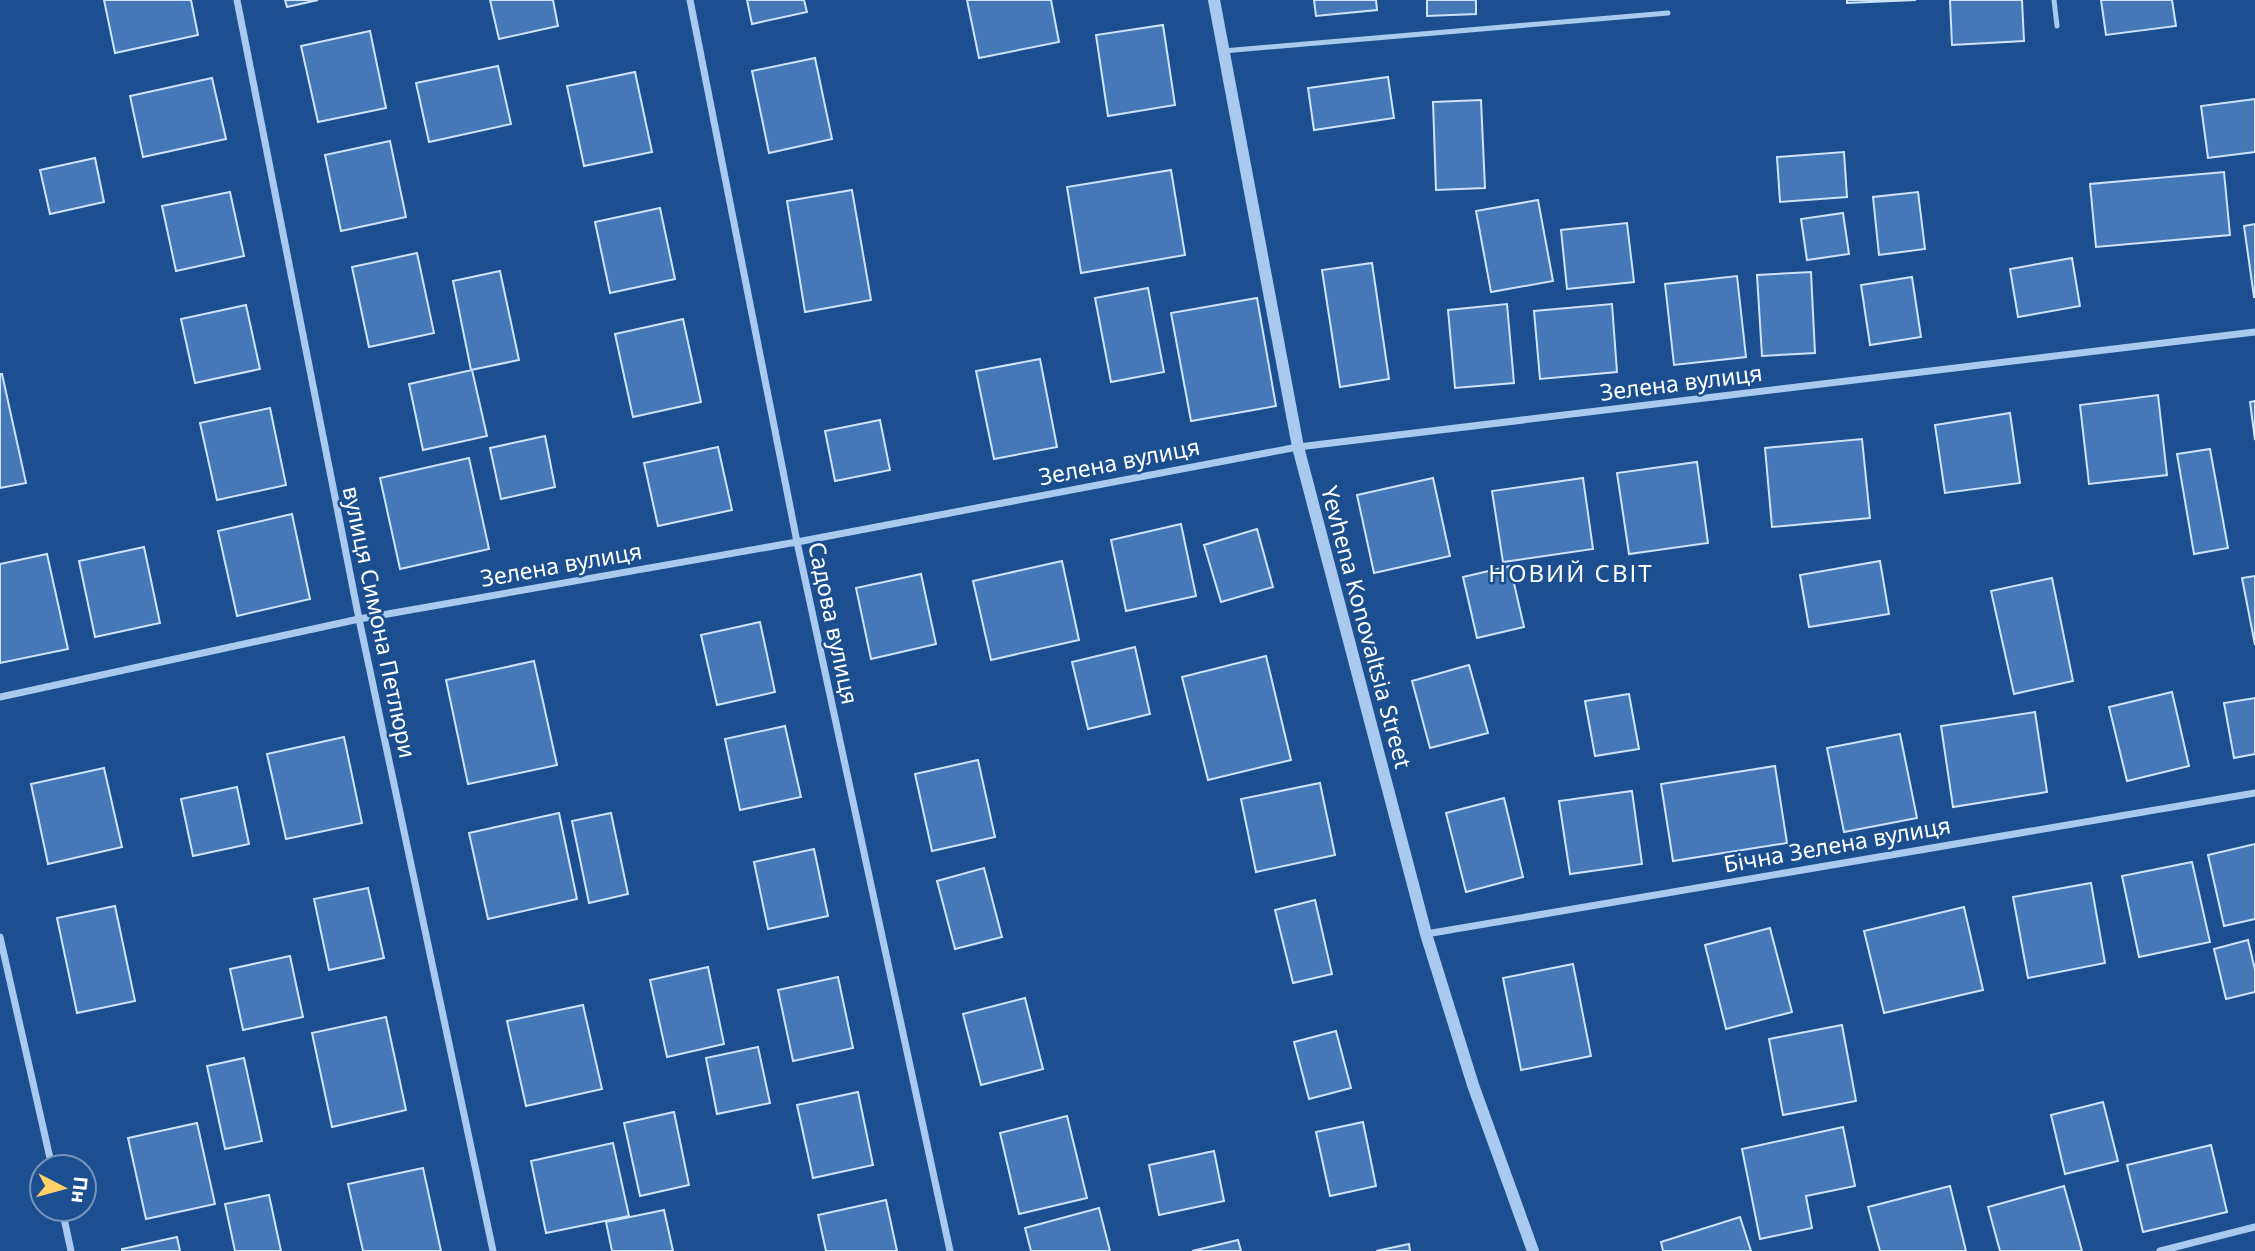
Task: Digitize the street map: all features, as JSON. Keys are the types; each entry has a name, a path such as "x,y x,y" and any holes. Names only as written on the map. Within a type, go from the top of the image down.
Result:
{"street":[{"name":"вулиця Симона Петлюри","path":"237,0 359,619 493,1251"},
{"name":"Садова вулиця","path":"691,0 797,542 950,1251"},
{"name":"Yevhena Konovaltsia Street","path":"1214,0 1298,447 1426,934 1473,1085 1533,1251"},
{"name":"Зелена вулиця","path":"0,696 359,619 797,542 1298,447 2255,332"},
{"name":"Бічна Зелена вулиця","path":"1426,934 2255,793"},
{"path":"0,937 49,1153"},
{"path":"65,1223 71,1251"},
{"path":"2160,1251 2255,1227"}],"lane":[{"path":"2054,0 2057,26"},
{"path":"1223,51 1668,13"}],"building":[{"path":"104,0 191,0 198,35 115,53"},
{"path":"285,0 318,0 287,7"},
{"path":"490,0 553,0 558,26 499,39"},
{"path":"747,0 804,0 807,12 752,24"},
{"path":"967,0 1051,0 1059,42 979,58"},
{"path":"1314,0 1376,0 1377,10 1316,16"},
{"path":"1427,0 1476,0 1476,14 1427,16"},
{"path":"1847,0 1916,0 1847,3"},
{"path":"1950,0 2022,0 2024,41 1952,45"},
{"path":"2101,0 2172,0 2176,26 2106,35"},
{"path":"1163,25 1175,105 1108,116 1096,35"},
{"path":"370,31 386,108 318,122 301,46"},
{"path":"815,58 832,139 769,153 752,71"},
{"path":"498,66 511,124 429,142 416,83"},
{"path":"635,72 652,152 584,166 567,86"},
{"path":"1388,77 1394,118 1314,130 1308,88"},
{"path":"212,78 226,139 143,157 130,96"},
{"path":"2255,99 2255,152 2208,158 2201,106"},
{"path":"1481,100 1485,188 1436,190 1433,102"},
{"path":"390,141 406,217 341,231 325,155"},
{"path":"1844,152 1847,197 1780,202 1777,157"},
{"path":"95,158 104,202 50,214 40,170"},
{"path":"1171,170 1185,255 1081,273 1067,187"},
{"path":"2224,172 2230,235 2096,247 2090,184"},
{"path":"852,190 871,300 805,312 787,201"},
{"path":"230,192 244,256 176,271 162,206"},
{"path":"1918,192 1925,249 1879,255 1873,197"},
{"path":"1538,200 1553,281 1491,292 1476,211"},
{"path":"660,208 675,279 610,293 595,222"},
{"path":"1843,213 1849,254 1807,260 1801,219"},
{"path":"1627,223 1634,282 1567,289 1561,230"},
{"path":"2255,224 2255,297 2254,297 2244,226"},
{"path":"417,253 434,333 369,347 352,267"},
{"path":"2072,258 2080,306 2018,317 2010,269"},
{"path":"1372,263 1389,379 1340,387 1322,270"},
{"path":"500,271 519,360 471,370 453,281"},
{"path":"1811,272 1815,353 1762,356 1757,275"},
{"path":"1737,276 1746,357 1674,365 1665,284"},
{"path":"1912,277 1921,337 1870,345 1861,285"},
{"path":"1148,288 1164,372 1111,382 1095,298"},
{"path":"1257,298 1276,406 1191,421 1171,313"},
{"path":"1507,304 1514,383 1455,388 1448,310"},
{"path":"1612,304 1617,372 1540,379 1534,311"},
{"path":"246,305 260,369 195,383 181,319"},
{"path":"683,319 701,402 633,417 615,334"},
{"path":"1040,359 1057,447 994,459 976,371"},
{"path":"472,370 487,436 423,450 409,384"},
{"path":"0,374 26,483 0,488"},
{"path":"2158,395 2167,475 2089,484 2080,405"},
{"path":"2255,401 2255,440 2250,402"},
{"path":"270,408 286,485 217,500 200,423"},
{"path":"2010,413 2020,483 1945,493 1935,425"},
{"path":"880,420 890,470 835,481 825,431"},
{"path":"545,436 555,487 501,499 490,448"},
{"path":"1862,439 1870,518 1772,527 1765,448"},
{"path":"718,447 732,510 658,526 644,463"},
{"path":"2210,449 2228,548 2194,554 2177,454"},
{"path":"469,458 489,549 400,569 380,478"},
{"path":"1697,462 1708,543 1629,554 1617,473"},
{"path":"1433,478 1450,556 1374,573 1357,495"},
{"path":"1583,478 1593,549 1503,562 1492,491"},
{"path":"292,514 310,599 237,616 218,531"},
{"path":"1181,524 1196,596 1126,611 1111,540"},
{"path":"1257,529 1273,587 1221,602 1204,545"},
{"path":"144,547 160,623 95,637 79,561"},
{"path":"47,554 68,649 0,663 0,564"},
{"path":"1062,561 1079,640 991,660 973,581"},
{"path":"1880,561 1889,614 1809,627 1800,575"},
{"path":"1510,566 1524,627 1477,638 1463,577"},
{"path":"921,574 936,644 871,659 856,588"},
{"path":"2255,576 2255,645 2242,578"},
{"path":"2052,578 2073,681 2014,694 1991,591"},
{"path":"760,622 775,692 717,705 701,635"},
{"path":"1135,647 1150,714 1088,729 1072,662"},
{"path":"1266,656 1291,760 1208,780 1182,677"},
{"path":"534,661 557,765 468,784 446,680"},
{"path":"1469,665 1488,733 1430,748 1412,681"},
{"path":"2172,692 2189,766 2127,781 2109,707"},
{"path":"1629,694 1639,749 1595,756 1585,701"},
{"path":"2255,698 2255,754 2234,758 2224,703"},
{"path":"2035,712 2047,792 1953,807 1941,726"},
{"path":"785,726 801,797 740,810 725,739"},
{"path":"1900,734 1917,818 1844,832 1827,748"},
{"path":"344,737 362,823 286,839 267,754"},
{"path":"978,760 995,837 932,851 915,774"},
{"path":"1775,766 1787,843 1673,861 1661,784"},
{"path":"104,768 122,847 48,864 31,784"},
{"path":"1320,783 1335,855 1256,872 1241,799"},
{"path":"237,787 249,844 193,856 181,799"},
{"path":"1632,791 1642,864 1570,874 1559,801"},
{"path":"1504,798 1523,877 1466,892 1446,813"},
{"path":"559,813 577,899 488,919 469,833"},
{"path":"611,813 628,894 589,903 572,821"},
{"path":"2255,844 2255,919 2224,926 2208,855"},
{"path":"814,849 828,916 768,929 754,862"},
{"path":"2192,862 2210,942 2139,957 2122,876"},
{"path":"984,868 1002,937 955,949 937,881"},
{"path":"2091,883 2105,963 2028,978 2013,897"},
{"path":"368,888 384,958 329,970 314,899"},
{"path":"1315,900 1332,974 1293,983 1275,910"},
{"path":"115,906 135,1001 77,1013 57,918"},
{"path":"1964,907 1983,990 1884,1013 1864,931"},
{"path":"1770,928 1792,1012 1726,1029 1705,945"},
{"path":"2248,940 2255,970 2255,992 2226,999 2214,949"},
{"path":"290,956 303,1017 243,1030 230,969"},
{"path":"1573,964 1591,1056 1521,1070 1503,978"},
{"path":"708,967 724,1044 667,1057 650,980"},
{"path":"838,977 853,1048 793,1061 778,990"},
{"path":"1025,998 1043,1069 981,1085 963,1014"},
{"path":"583,1005 602,1089 526,1106 507,1021"},
{"path":"386,1017 406,1110 332,1127 312,1033"},
{"path":"1842,1025 1856,1101 1783,1115 1769,1039"},
{"path":"1336,1031 1351,1088 1309,1099 1294,1042"},
{"path":"758,1047 770,1103 717,1114 706,1058"},
{"path":"244,1058 262,1141 225,1149 207,1066"},
{"path":"858,1092 873,1165 813,1178 797,1105"},
{"path":"2103,1102 2118,1161 2065,1174 2051,1115"},
{"path":"674,1112 689,1185 640,1196 624,1123"},
{"path":"1067,1116 1087,1198 1019,1214 1000,1133"},
{"path":"1363,1122 1376,1186 1330,1196 1316,1132"},
{"path":"197,1123 215,1204 146,1219 128,1138"},
{"path":"1843,1127 1855,1186 1806,1196 1812,1228 1760,1239 1742,1149"},
{"path":"613,1143 629,1216 546,1233 531,1161"},
{"path":"2211,1145 2227,1212 2143,1232 2127,1165"},
{"path":"1214,1151 1224,1201 1159,1215 1149,1165"},
{"path":"423,1168 441,1251 363,1251 348,1184"},
{"path":"1950,1186 1966,1251 1880,1251 1868,1207"},
{"path":"2064,1186 2082,1251 2000,1251 1988,1207"},
{"path":"269,1195 281,1251 235,1251 225,1204"},
{"path":"886,1200 897,1251 826,1251 818,1215"},
{"path":"1099,1208 1110,1251 1031,1251 1025,1228"},
{"path":"664,1210 673,1251 612,1251 606,1222"},
{"path":"1740,1217 1751,1251 1663,1251 1661,1242"},
{"path":"177,1237 180,1251 122,1251 122,1249"},
{"path":"1238,1240 1241,1251 1192,1251"},
{"path":"1409,1244 1410,1251 1376,1251"}],"district":[{"name":"НОВИЙ СВІТ","path":"1571,572"}]}
